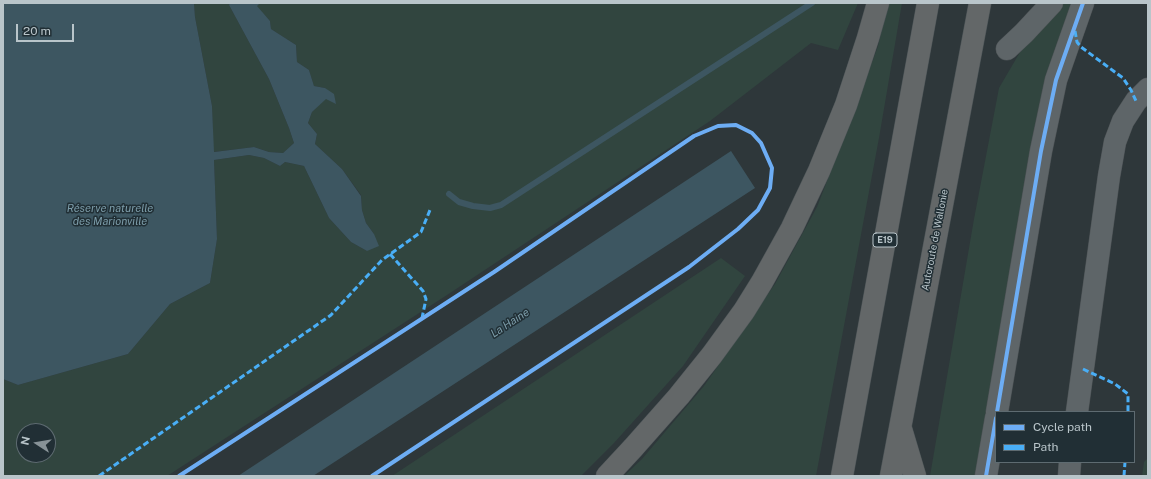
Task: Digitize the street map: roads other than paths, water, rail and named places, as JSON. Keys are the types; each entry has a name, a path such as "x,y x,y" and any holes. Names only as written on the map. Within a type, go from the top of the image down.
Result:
{"highway":[{"path":"606,476 679,396 735,324 762,282 792,228 819,171 846,105 878,3"},
{"name":"E19","path":"842,476 928,3"},
{"name":"Autoroute de Wallonie","path":"891,476 980,3"},
{"path":"900,426 916,476"}],"street":[{"path":"1007,49 1052,3"},
{"path":"997,411 1041,151 1056,80 1083,3"},
{"path":"1077,411 1108,176 1115,142 1123,121 1136,101 1148,88"},
{"path":"986,476 995,424"},
{"path":"1068,476 1070,463"}],"water":[{"name":"Réserve naturelle des Marionville","path":"3,3 194,3 195,17 212,106 214,152 254,147 269,152 283,153 294,143 289,128 269,79 229,5 230,3 260,3 257,6 270,21 271,29 296,45 297,62 309,70 314,86 325,88 334,94 336,104 326,99 312,112 308,123 317,134 315,144 342,169 361,196 362,210 366,223 374,234 379,246 367,251 351,242 329,218 304,166 285,162 280,166 264,158 249,155 214,160 217,239 210,283 170,304 128,354 18,385 3,379"},
{"name":"La Haine","path":"731,151 755,188 313,476 238,476"}],"waterway":[{"path":"449,194 459,202 473,206 490,208 501,205 812,3"}]}
